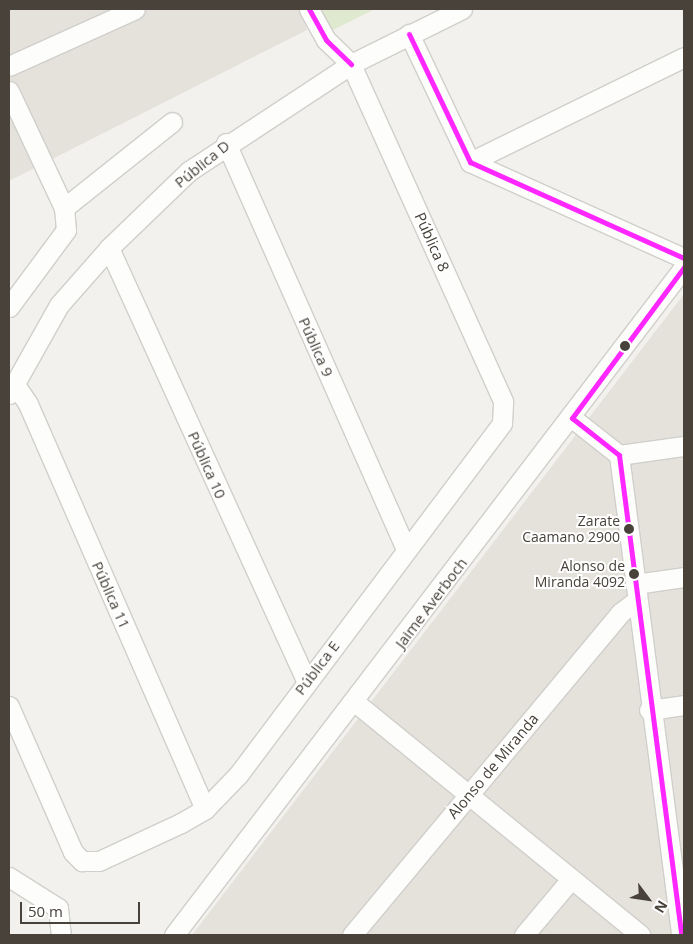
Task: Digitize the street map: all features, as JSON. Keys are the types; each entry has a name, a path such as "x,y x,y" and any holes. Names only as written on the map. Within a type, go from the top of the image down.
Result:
{"street":[{"path":"9,66 135,9"},
{"path":"309,9 326,40 351,64"},
{"name":"Pública D","path":"11,388 59,305 109,248 189,171 226,144 351,64 462,9"},
{"path":"409,34 470,162 684,258"},
{"path":"470,162 684,57"},
{"name":"Pública 8","path":"351,64 503,401 502,423"},
{"path":"9,90 64,208 66,230 9,308"},
{"path":"64,208 172,122"},
{"name":"Pública 9","path":"226,144 406,550"},
{"name":"Pública 10","path":"109,248 306,681"},
{"name":"Jaime Averboch","path":"174,935 356,702 684,267"},
{"name":"Pública 11","path":"11,388 28,404 205,809"},
{"path":"572,418 619,455 649,710 677,838 681,935"},
{"name":"Pública E","path":"9,706 73,852 91,862 205,809 238,775 306,681 502,423"},
{"path":"619,455 684,446"},
{"path":"636,592 684,577"},
{"name":"Alonso de Miranda","path":"352,935 636,592"},
{"path":"356,702 640,935"},
{"path":"649,710 684,705"},
{"path":"9,877 58,908 61,935"},
{"path":"524,935 571,879"}],"shaded area":[{"path":"9,9 301,9 307,30 9,181"},
{"path":"684,294 684,935 192,935"}],"green space":[{"path":"316,9 375,9 327,33"}],"transit line":[{"path":"309,9 326,40 351,64"},
{"path":"409,34 470,162 684,258"},
{"path":"572,418 684,267"},
{"path":"572,418 619,455 681,935"}],"place":[{"name":"Zarate Caamano 2900","path":"629,529"},
{"name":"Alonso de Miranda 4092","path":"634,574"}]}
